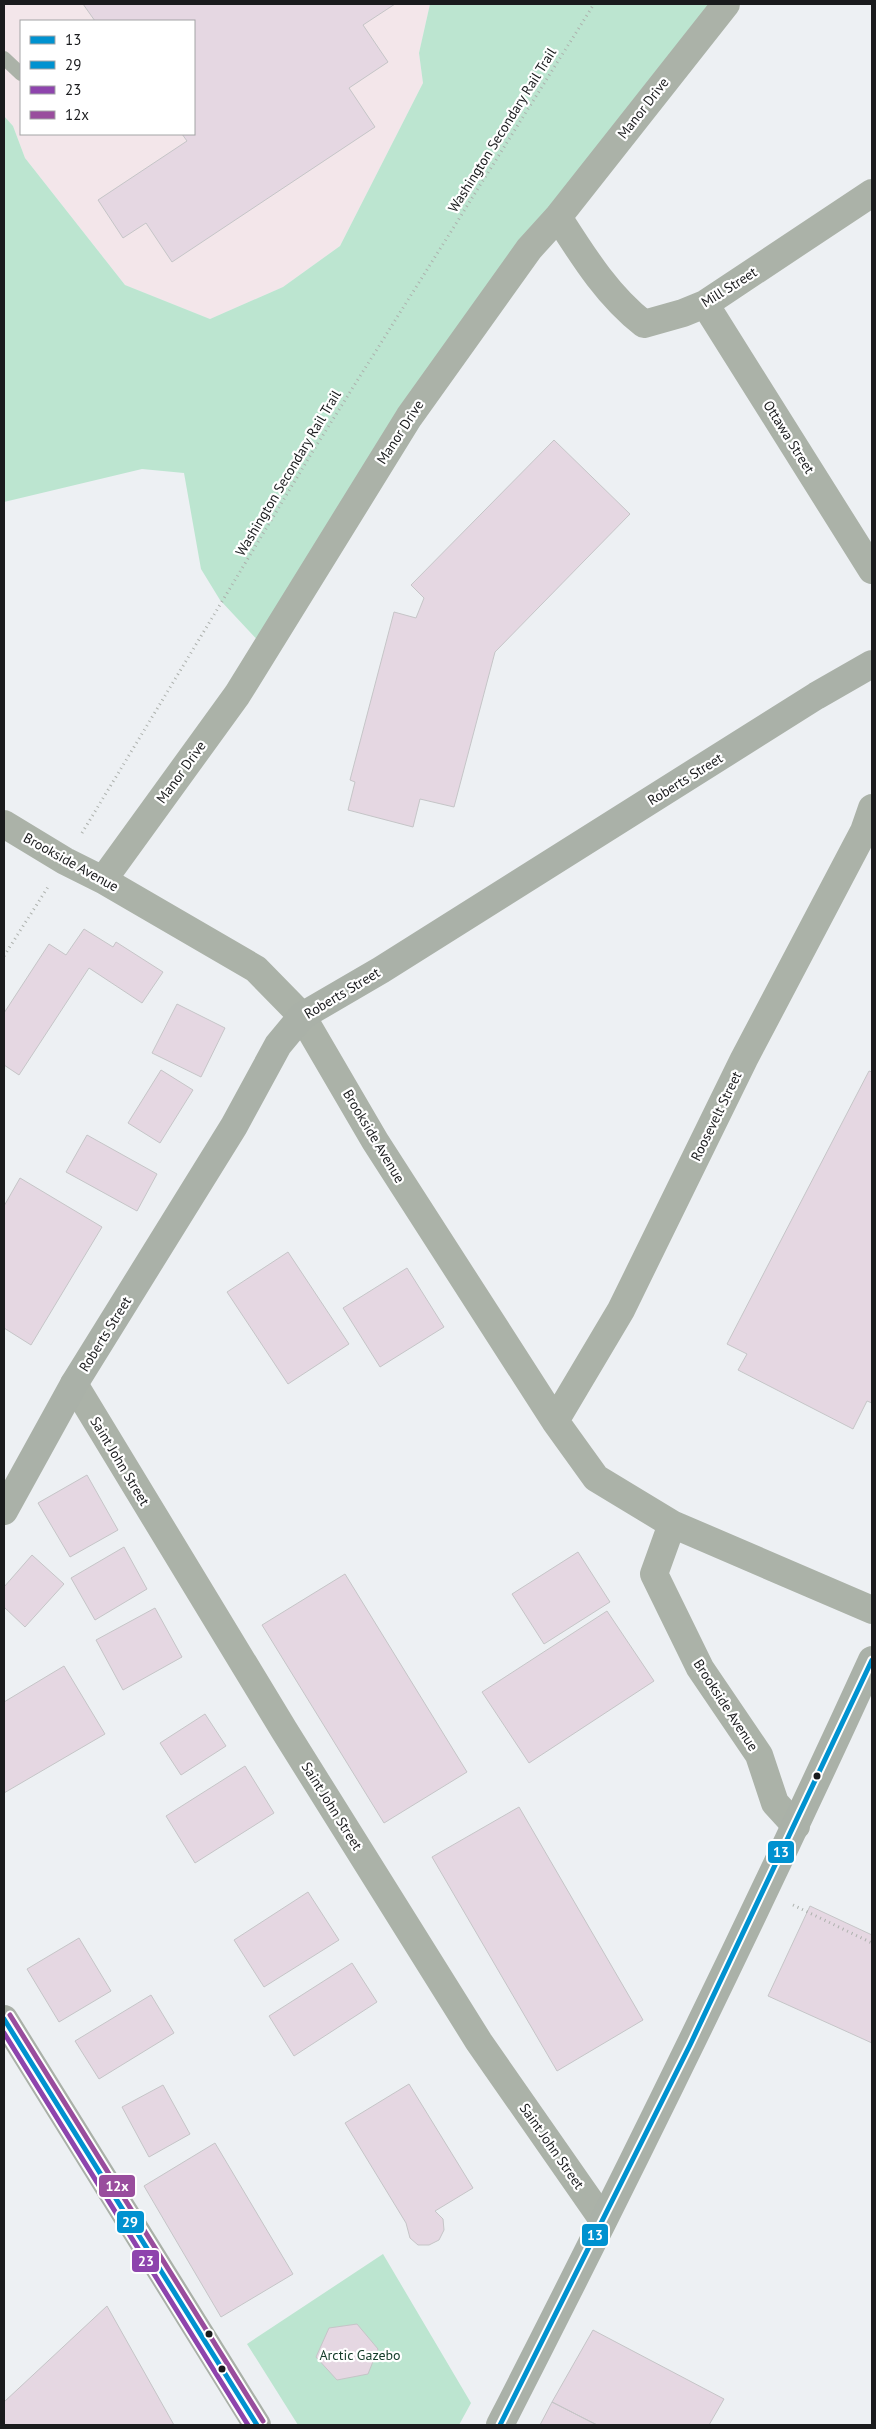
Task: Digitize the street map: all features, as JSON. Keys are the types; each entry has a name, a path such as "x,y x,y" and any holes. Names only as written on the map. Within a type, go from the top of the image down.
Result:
{"main road":[{"name":"Roberts Street","path":"4,1511 74,1384 234,1126 278,1045 302,1016 381,970 816,696 872,664"},
{"path":"500,2425 603,2220 796,1826 872,1660"},
{"path":"8,2034 257,2425"}],"street":[{"name":"Manor Drive","path":"103,880 236,695 409,417 529,249 558,217 726,4"},
{"name":"Mill Street","path":"558,217 588,263 612,294 644,324 683,313 704,304 872,193"},
{"name":"Ottawa Street","path":"704,304 872,570"},
{"name":"Roosevelt Street","path":"556,1421 621,1310 744,1059 864,831 872,808"},
{"name":"Brookside Avenue","path":"4,824 65,862 103,880 256,969 302,1016 375,1141 556,1421 596,1478 672,1524 872,1610"},
{"name":"Saint John Street","path":"74,1384 284,1730 479,2042 603,2220"},
{"name":"Brookside Avenue","path":"672,1524 654,1574 700,1668 759,1755 775,1803 796,1826"}],"lane":[{"path":"4,58 20,73"}],"path":[{"name":"Washington Secondary Rail Trail","path":"4,956 65,862 313,451 594,4"},
{"path":"792,1904 872,1944"}],"shaded area":[{"path":"4,4 430,4 419,53 423,83 340,246 283,287 210,319 125,285 25,158 13,126 4,116"}],"green space":[{"path":"430,4 726,4 567,203 264,647 220,600 201,569 184,473 142,469 4,502 4,116 13,126 25,158 125,285 210,319 283,287 340,246 423,83 419,53"},
{"name":"Arctic Gazebo","path":"383,2254 471,2403 459,2425 298,2425 247,2344"}],"building":[{"path":"83,4 395,4 363,25 388,62 349,88 375,127 172,262 146,223 123,238 98,200 187,141 183,135 195,135 195,20 94,20"},
{"path":"554,440 630,514 495,652 454,807 420,799 413,827 348,810 355,782 350,780 394,612 416,618 424,598 411,585"},
{"path":"84,929 113,947 116,942 163,972 142,1003 89,968 19,1075 4,1065 4,1013 49,944 66,955"},
{"path":"177,1004 225,1028 201,1077 152,1053"},
{"path":"161,1070 193,1090 160,1143 128,1123"},
{"path":"869,1071 872,1072 872,1403 867,1401 853,1429 738,1370 747,1354 727,1344"},
{"path":"87,1135 157,1174 137,1211 66,1172"},
{"path":"20,1178 102,1227 31,1345 4,1328 4,1206"},
{"path":"288,1252 349,1344 288,1384 227,1292"},
{"path":"407,1268 444,1327 380,1367 343,1308"},
{"path":"87,1475 118,1530 70,1557 38,1503"},
{"path":"124,1547 147,1589 95,1620 71,1578"},
{"path":"578,1552 610,1602 544,1644 512,1594"},
{"path":"32,1555 64,1584 25,1627 4,1607 4,1587"},
{"path":"345,1574 467,1772 384,1823 262,1625"},
{"path":"155,1608 182,1657 123,1690 96,1640"},
{"path":"607,1611 654,1681 529,1763 482,1692"},
{"path":"64,1666 105,1734 4,1793 4,1702"},
{"path":"205,1714 226,1746 181,1775 160,1743"},
{"path":"245,1766 274,1813 195,1863 166,1816"},
{"path":"519,1807 643,2020 557,2071 432,1857"},
{"path":"308,1892 339,1940 264,1987 234,1940"},
{"path":"810,1906 872,1935 872,2043 768,1996"},
{"path":"79,1938 111,1991 59,2022 27,1969"},
{"path":"352,1963 377,2002 294,2056 269,2016"},
{"path":"151,1995 174,2033 99,2079 75,2041"},
{"path":"409,2084 473,2188 435,2211 443,2219 444,2230 439,2240 429,2245 418,2245 410,2238 406,2223 345,2123"},
{"path":"163,2085 190,2134 149,2157 122,2107"},
{"path":"215,2143 293,2274 221,2317 144,2186"},
{"path":"107,2306 174,2425 4,2425 4,2402"},
{"path":"357,2324 378,2349 368,2374 337,2380 316,2357 329,2328"},
{"path":"593,2330 724,2399 709,2425 597,2425 552,2402"},
{"path":"552,2402 597,2425 540,2425"}],"transit line":[{"name":"13","path":"500,2425 690,2045 872,1660"},
{"name":"12x","path":"10,2015 263,2421"},
{"name":"29","path":"4,2019 257,2425"},
{"name":"23","path":"4,2033 248,2425"}]}
